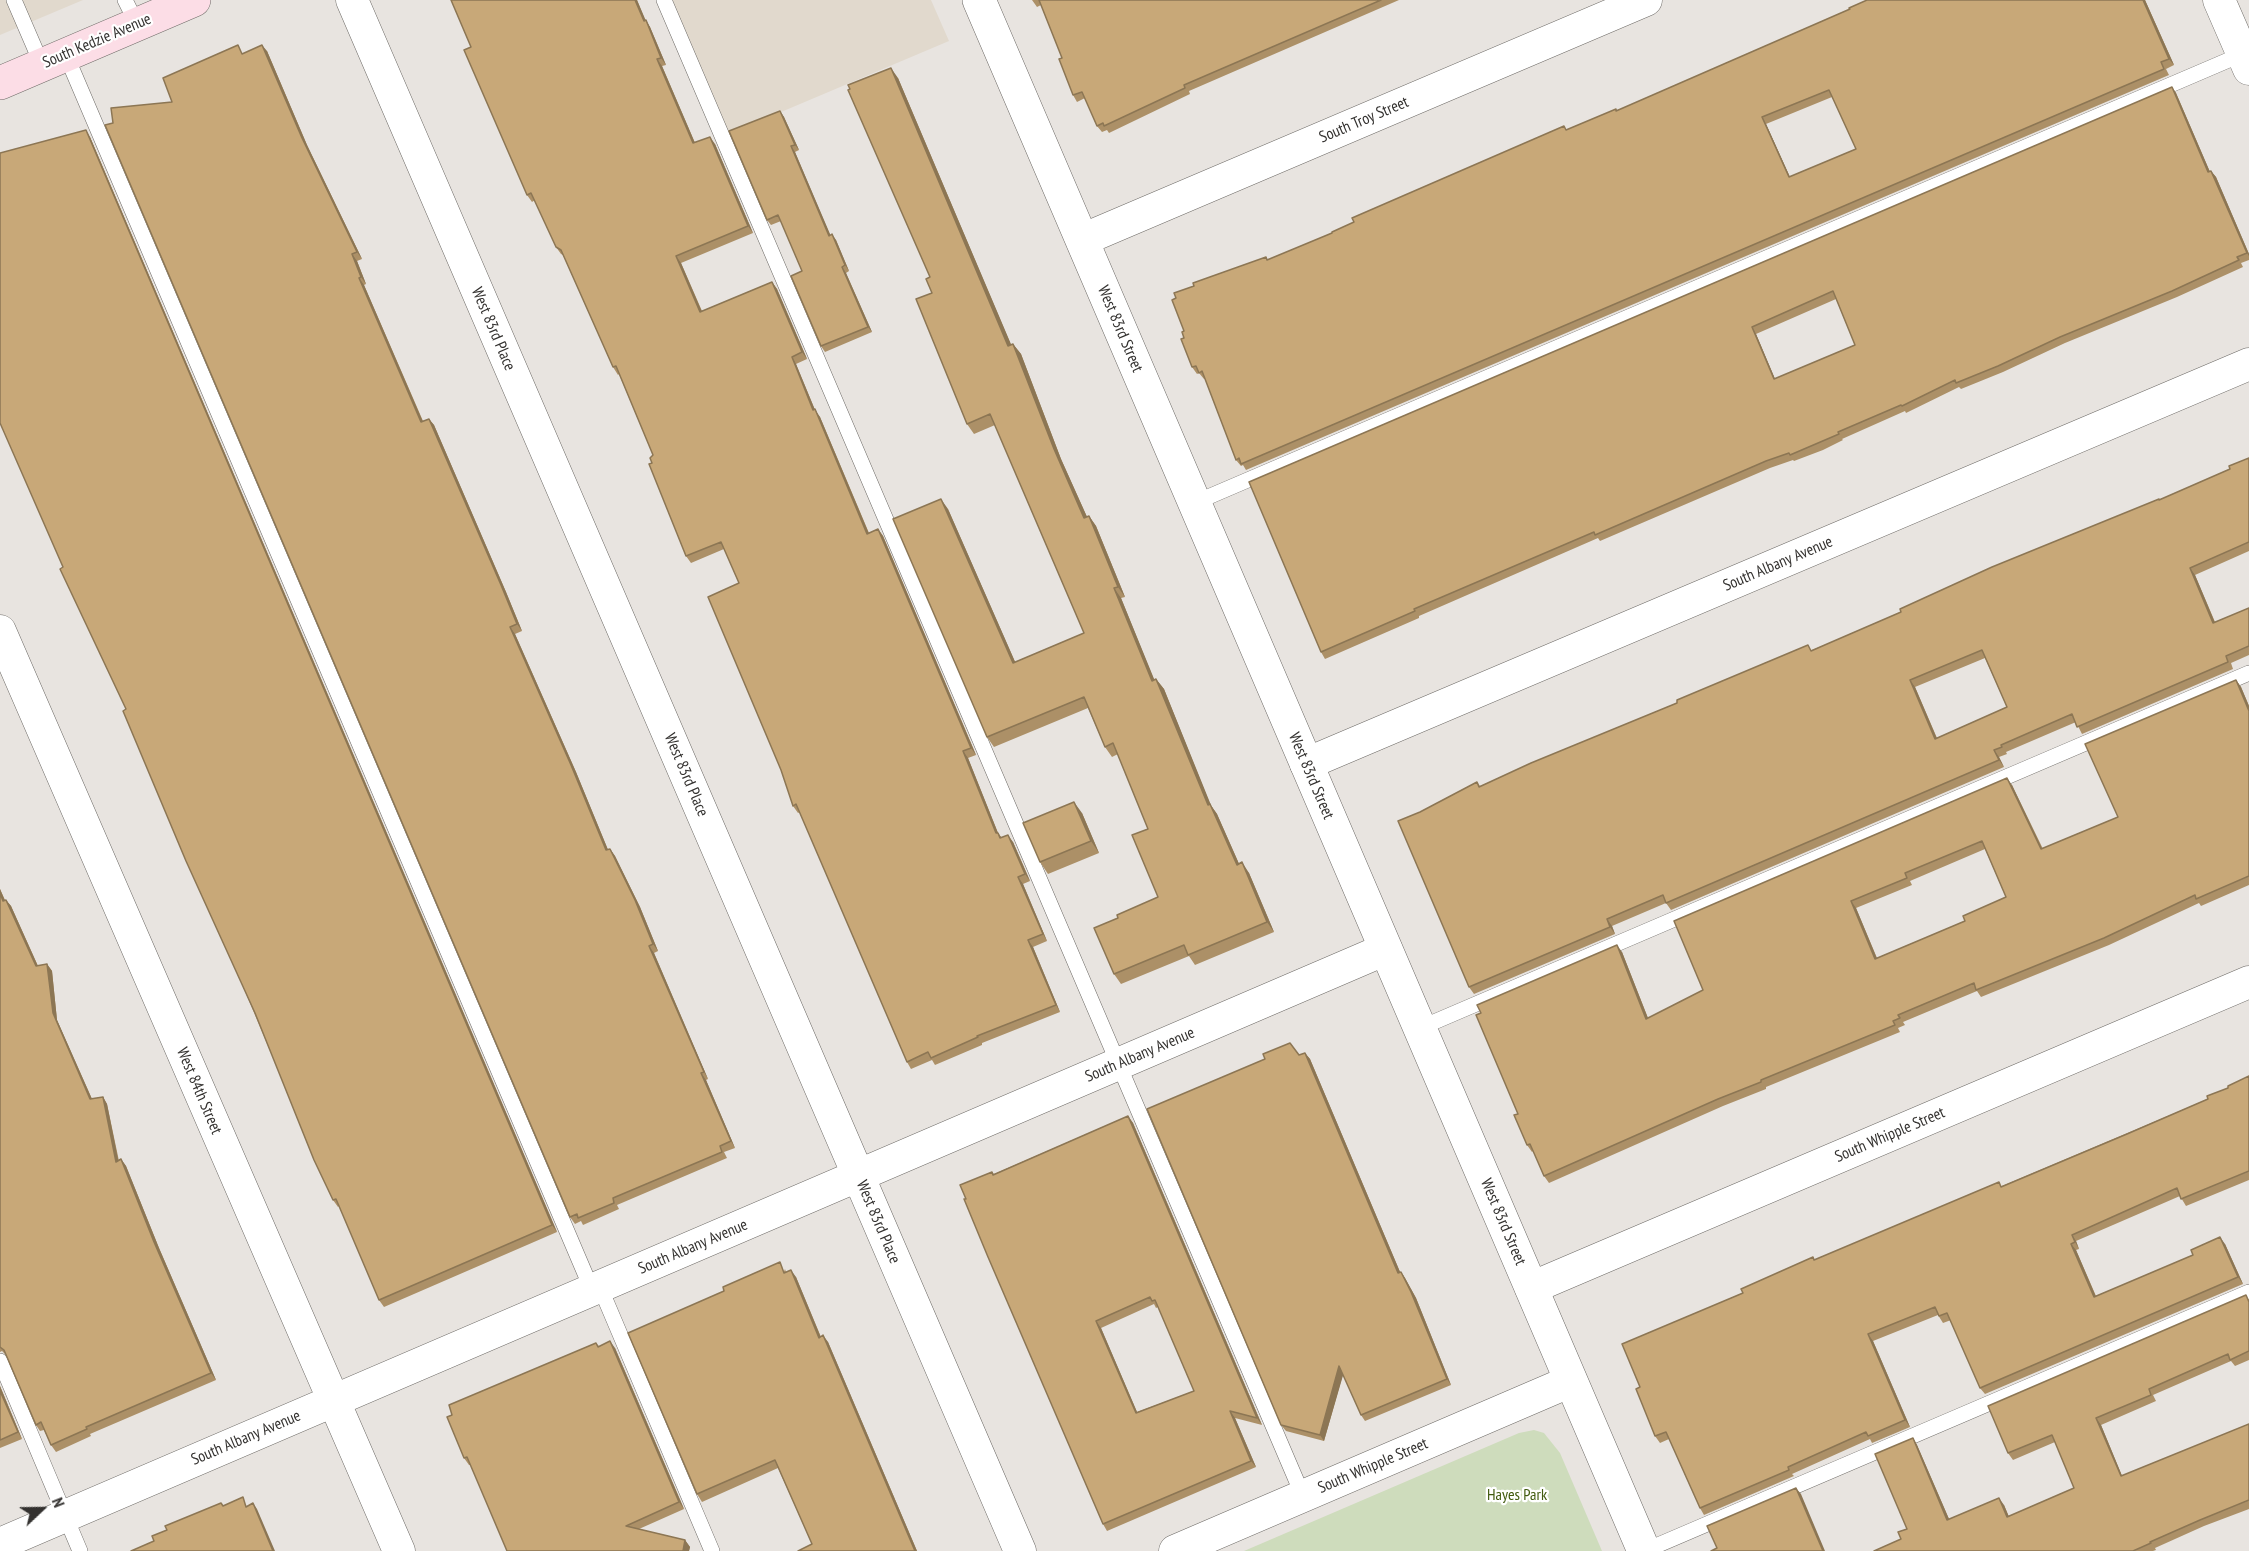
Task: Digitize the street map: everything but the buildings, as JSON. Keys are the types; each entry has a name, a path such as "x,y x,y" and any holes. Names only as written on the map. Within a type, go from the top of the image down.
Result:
{"main road":[{"name":"South Kedzie Avenue","path":"0,83 54,60 131,12 194,0"}],"street":[{"name":"West 83rd Place","path":"352,0 1020,1551"},
{"name":"West 83rd Street","path":"979,0 1644,1551"},
{"name":"South Troy Street","path":"1082,240 1646,0"},
{"path":"2219,0 2247,58"},
{"name":"South Albany Avenue","path":"1306,764 2249,364"},
{"name":"West 84th Street","path":"0,631 399,1551"},
{"name":"South Albany Avenue","path":"0,1544 1386,949"},
{"name":"South Whipple Street","path":"1531,1288 2249,982"},
{"name":"South Whipple Street","path":"1175,1551 1571,1381"}],"lane":[{"path":"14,0 54,60 712,1551"},
{"path":"664,0 1303,1496"},
{"path":"1194,503 2247,58"},
{"path":"1420,1028 2249,673"},
{"path":"1644,1551 2249,1292"},
{"path":"0,1360 80,1551"}],"shaded area":[{"path":"0,0 83,0 0,35"},
{"path":"664,0 931,0 949,41 722,137"}],"green space":[{"name":"Hayes Park","path":"1534,1430 1544,1433 1560,1453 1602,1551 1244,1551 1519,1433"}]}
